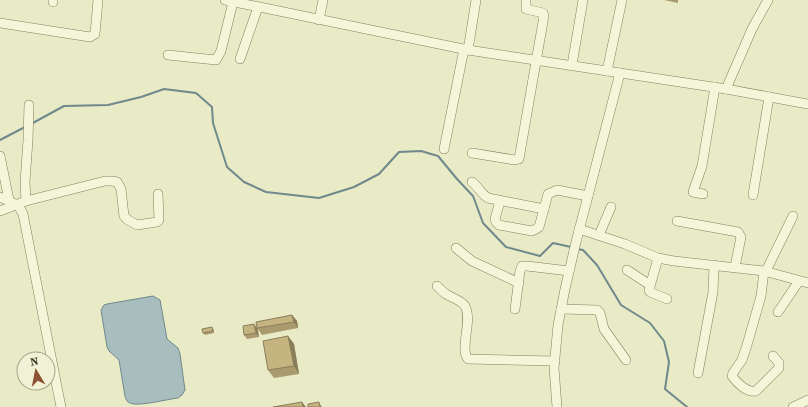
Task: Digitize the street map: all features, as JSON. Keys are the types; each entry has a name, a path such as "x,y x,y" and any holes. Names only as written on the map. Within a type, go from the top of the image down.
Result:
{"street":[{"path":"0,23 90,37 94,34 98,0"},
{"path":"319,20 323,0"},
{"path":"444,149 476,0"},
{"path":"472,153 515,160 519,159 543,14 526,8 526,0"},
{"path":"572,65 583,0"},
{"path":"607,71 622,0"},
{"path":"726,89 752,29 768,0"},
{"path":"168,55 216,60 220,51 229,1 466,49 715,87 808,104"},
{"path":"240,59 258,7"},
{"path":"557,407 555,361 561,309 579,229 620,73"},
{"path":"703,194 693,192 702,166 715,87"},
{"path":"753,195 769,97"},
{"path":"29,105 29,127 22,203 61,407"},
{"path":"0,156 4,199 22,203"},
{"path":"0,211 22,203 105,181 112,181 117,182 120,189 124,216 131,223 138,225 157,222 159,220 158,194"},
{"path":"472,182 478,186 488,198 544,209"},
{"path":"500,201 495,219 499,225 532,231 539,227 548,194 557,190 588,196"},
{"path":"599,235 611,207"},
{"path":"773,356 779,363 779,368 756,391 751,392 732,376 742,360 749,338 761,296 765,271 793,216"},
{"path":"677,221 738,232 741,237 735,267"},
{"path":"579,229 625,244 658,258 765,271 804,282 778,312"},
{"path":"456,248 472,261 519,283"},
{"path":"658,258 649,292 667,299"},
{"path":"698,373 713,292 714,265"},
{"path":"516,309 520,271 522,266 569,271"},
{"path":"627,270 650,285"},
{"path":"437,286 445,293 462,303 465,307 468,317 465,349 466,357 468,359 555,361"},
{"path":"561,309 597,310 600,313 604,329 626,360"},
{"path":"793,407 808,400"}],"shaded area":[{"path":"153,296 160,300 167,339 178,348 185,390 178,398 134,404 128,402 126,399 119,360 109,351 107,347 101,310 104,305 107,304"}],"building":[{"path":"292,315 294,322 257,328 256,322"},
{"path":"254,324 256,333 244,335 243,326"},
{"path":"212,327 213,331 203,333 202,329"},
{"path":"288,336 294,366 268,370 263,341"},
{"path":"302,402 303,407 273,407"},
{"path":"319,402 320,407 308,407 308,404"}],"waterway":[{"path":"31,124 64,106 108,105 141,97 164,89 196,93 212,107 213,123 227,167 244,182 266,192 319,198 354,187 379,174 399,152 421,151 438,156 473,196 483,223 506,247 540,256 553,243 571,247"},
{"path":"0,140 25,127"},
{"path":"577,249 583,250 597,265 621,305 650,323 664,341 669,362 665,389 687,407"}]}
